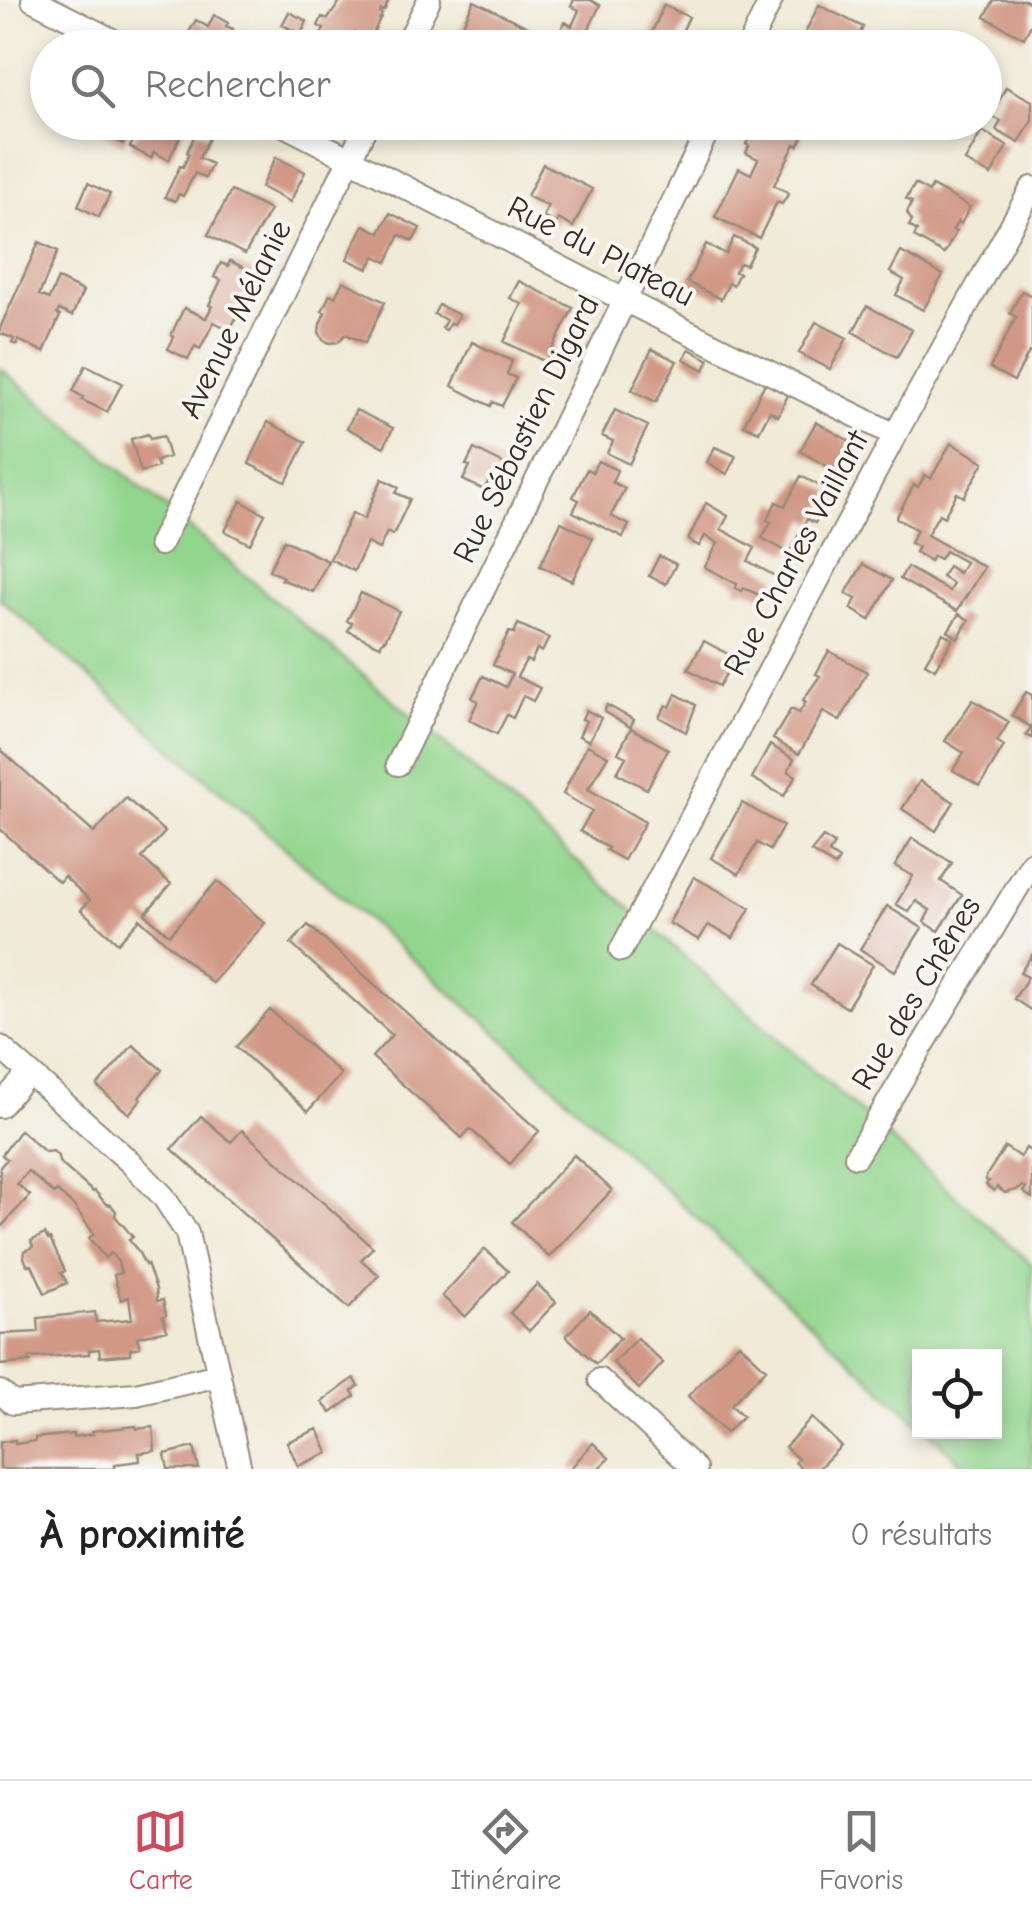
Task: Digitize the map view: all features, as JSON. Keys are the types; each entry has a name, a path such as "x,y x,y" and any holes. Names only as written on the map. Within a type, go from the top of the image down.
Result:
{"street":[{"path":"33,0 92,30"},
{"path":"415,30 429,0"},
{"path":"757,30 771,0"},
{"name":"Rue du Plateau","path":"314,140 895,435"},
{"name":"Avenue Mélanie","path":"160,544 359,140"},
{"name":"Rue Sébastien Digard","path":"398,764 703,140"},
{"name":"Rue Charles Vaillant","path":"622,950 895,435 1032,188"},
{"name":"Rue des Chênes","path":"856,1156 1032,864"},
{"path":"0,1047 130,1162 163,1196 187,1233 240,1469"},
{"path":"0,1106 29,1072"},
{"path":"0,1392 13,1402 136,1394 219,1375"},
{"path":"600,1380 695,1469"}],"green space":[{"path":"0,368 441,741 1032,1264 1032,1469 968,1469 936,1439 1002,1439 1002,1349 912,1349 912,1418 489,1026 0,599"}],"building":[{"path":"341,0 389,0 375,30 323,30 318,26 322,17 328,19"},
{"path":"574,0 590,0 600,5 588,30 561,30 565,22 572,26 579,10 571,6"},
{"path":"994,0 1025,0 1032,4 1032,23 1024,38 985,17"},
{"path":"474,1 534,30 460,30"},
{"path":"664,5 689,17 683,30 653,30"},
{"path":"819,5 863,27 862,30 806,30"},
{"path":"289,12 307,21 303,30 282,25"},
{"path":"214,15 233,29 190,30 196,20 208,27"},
{"path":"1006,87 1032,101 1032,120 1019,143 1002,133 1002,95"},
{"path":"134,140 178,140 169,160 154,152 151,158 130,147"},
{"path":"192,140 208,140 199,158 212,164 205,178 195,173 183,196 179,194 175,201 165,197"},
{"path":"748,140 801,140 798,146 795,144 774,185 789,193 782,204 777,202 759,238 715,217 739,168 751,174 758,159 746,153"},
{"path":"977,140 997,140 1007,146 991,175 965,161"},
{"path":"276,157 305,172 290,202 261,187"},
{"path":"543,164 592,189 573,227 543,217 548,206 527,196"},
{"path":"88,183 110,194 99,217 78,206"},
{"path":"915,184 929,192 932,186 970,207 953,230 956,232 944,254 914,237 917,231 909,226 912,221 907,213 912,202 906,199"},
{"path":"231,191 270,210 245,254 208,235"},
{"path":"390,213 420,228 413,241 400,235 387,262 375,256 368,269 347,259 364,225 380,233"},
{"path":"734,237 755,247 746,265 740,263 733,285 729,283 721,299 687,282 706,244 726,254"},
{"path":"39,242 58,251 39,295 49,299 58,279 83,291 72,316 59,310 44,352 18,340 17,345 12,343 14,339 0,333"},
{"path":"901,252 943,275 923,310 896,295 904,280 890,272"},
{"path":"230,261 257,274 230,330 214,322 200,349 195,346 188,359 168,349 184,308 206,318 221,280 214,277 221,263 228,266"},
{"path":"343,281 385,302 365,343 346,334 338,342 330,343 319,332 330,294 335,297"},
{"path":"519,281 573,308 546,362 504,342 522,304 510,298"},
{"path":"1022,291 1032,296 1032,354 1029,352 1014,381 990,368 1016,317 1010,313"},
{"path":"439,305 459,315 446,330 442,328 446,320 434,314"},
{"path":"867,306 912,330 897,357 853,332"},
{"path":"816,322 847,338 830,369 799,353"},
{"path":"472,342 512,361 507,374 516,378 502,406 493,402 491,406 452,386"},
{"path":"652,349 677,361 656,402 632,390"},
{"path":"689,349 709,360 704,370 684,359"},
{"path":"86,365 122,383 107,412 73,391"},
{"path":"765,383 788,395 778,416 770,411 759,432 744,425"},
{"path":"356,410 393,428 384,447 347,428"},
{"path":"615,410 648,426 629,464 607,453 613,441 602,436"},
{"path":"268,422 306,442 286,482 249,464"},
{"path":"816,422 858,446 839,473 800,451"},
{"path":"148,434 150,439 163,436 169,457 156,461 158,467 141,472 131,439"},
{"path":"951,443 984,462 964,497 957,493 944,517 939,514 927,535 984,567 957,611 900,579 907,567 949,591 953,584 942,577 948,566 959,573 965,562 945,551 940,559 933,556 930,561 915,552 918,547 910,543 917,530 896,518 914,485 918,487 925,475 931,478"},
{"path":"715,447 736,456 727,474 707,462"},
{"path":"474,449 506,465 498,480 491,476 484,490 463,480"},
{"path":"598,461 617,470 612,482 625,488 611,516 629,525 623,537 573,512 579,500 573,497 587,469 592,472"},
{"path":"801,476 831,492 815,523 807,519 789,553 762,538 776,502 785,506"},
{"path":"382,479 399,487 396,493 410,499 393,535 387,532 379,549 367,543 354,571 330,559 352,513 364,519"},
{"path":"241,501 265,514 250,544 225,531"},
{"path":"706,503 728,516 721,529 755,548 748,561 775,576 777,584 772,593 764,597 744,588 742,591 735,588 737,584 705,567 718,543 705,536 699,546 688,540"},
{"path":"561,522 593,538 572,581 540,566"},
{"path":"284,540 328,561 313,592 269,570"},
{"path":"659,556 676,564 666,584 649,576"},
{"path":"863,564 892,580 870,620 851,609 856,599 846,593"},
{"path":"361,593 399,611 380,646 348,631 352,623 347,621"},
{"path":"959,614 969,620 958,638 948,631"},
{"path":"518,624 549,638 542,652 537,649 531,662 526,660 517,677 540,688 533,701 523,696 513,718 507,715 497,734 469,720 478,701 472,698 483,676 506,687 512,674 493,665 509,632 514,633"},
{"path":"943,633 953,639 935,669 925,663"},
{"path":"704,641 735,658 719,686 688,669"},
{"path":"829,651 867,672 840,721 823,712 799,754 773,739 791,709 799,713 806,702 803,700 820,676 816,674"},
{"path":"1026,692 1032,695 1032,738 1026,735 1031,727 1012,715"},
{"path":"676,694 696,705 686,732 659,717"},
{"path":"973,700 1009,722 997,741 1004,746 980,786 953,770 964,753 945,741"},
{"path":"607,705 634,720 630,727 604,712"},
{"path":"586,710 601,718 589,741 579,736"},
{"path":"631,728 668,749 647,789 617,773 626,757 618,753"},
{"path":"587,745 608,756 588,789 645,822 624,860 580,831 592,811 563,794"},
{"path":"770,745 794,759 788,771 796,776 784,796 752,778"},
{"path":"0,749 94,833 126,798 165,832 142,858 171,884 145,914 169,935 217,881 265,923 212,983 140,919 118,943 81,910 90,900 64,876 59,882 0,829"},
{"path":"920,781 954,802 936,831 902,809"},
{"path":"742,803 783,826 770,850 757,843 739,874 711,858"},
{"path":"823,837 834,844 829,853 839,860 835,866 811,852"},
{"path":"912,838 952,863 941,881 962,895 939,931 924,922 930,910 916,901 909,912 896,904 913,876 895,866"},
{"path":"694,877 750,908 733,938 708,925 699,940 669,923"},
{"path":"887,906 922,928 895,971 860,949"},
{"path":"308,925 539,1131 510,1164 470,1129 462,1138 372,1057 392,1035 291,944"},
{"path":"837,943 873,965 847,1008 811,985"},
{"path":"1032,955 1032,1011 1014,999 1028,977 1020,973"},
{"path":"270,1010 341,1074 308,1111 236,1047"},
{"path":"133,1045 162,1070 129,1114 97,1086"},
{"path":"201,1116 231,1142 242,1130 373,1247 361,1260 379,1275 349,1308 172,1149"},
{"path":"20,1130 45,1152 53,1151 59,1162 111,1205 147,1264 157,1301 163,1300 167,1330 137,1337 140,1347 130,1349 130,1354 100,1357 99,1349 89,1350 89,1354 29,1358 30,1362 0,1365 0,1334 39,1332 38,1318 95,1312 96,1322 132,1319 129,1297 121,1300 114,1275 121,1273 118,1262 111,1253 105,1258 89,1238 94,1234 74,1206 28,1171 17,1184 30,1195 0,1228 0,1167 7,1159 2,1155"},
{"path":"1005,1147 1020,1157 1026,1148 1032,1152 1032,1198 1023,1192 1026,1188 1022,1186 1005,1193 986,1185 986,1176"},
{"path":"574,1155 612,1190 549,1257 512,1222"},
{"path":"45,1234 65,1271 61,1273 67,1283 45,1293 24,1257 25,1251 33,1247 31,1241"},
{"path":"485,1249 508,1271 465,1317 442,1296"},
{"path":"537,1284 556,1302 529,1331 510,1313"},
{"path":"590,1310 620,1338 596,1364 566,1336"},
{"path":"637,1338 663,1363 639,1389 613,1363"},
{"path":"739,1343 766,1369 731,1405 743,1416 726,1433 688,1396"},
{"path":"354,1378 359,1386 352,1391 355,1396 331,1413 322,1402"},
{"path":"812,1418 841,1446 818,1469 802,1469 785,1447"},
{"path":"136,1426 153,1427 155,1451 139,1453 140,1461 115,1464 115,1469 0,1469 0,1442 15,1440 15,1444"},
{"path":"318,1429 328,1453 298,1466 287,1442"},
{"path":"593,1443 609,1458 598,1469 570,1469"},
{"path":"194,1447 199,1469 168,1469 165,1454"}]}
